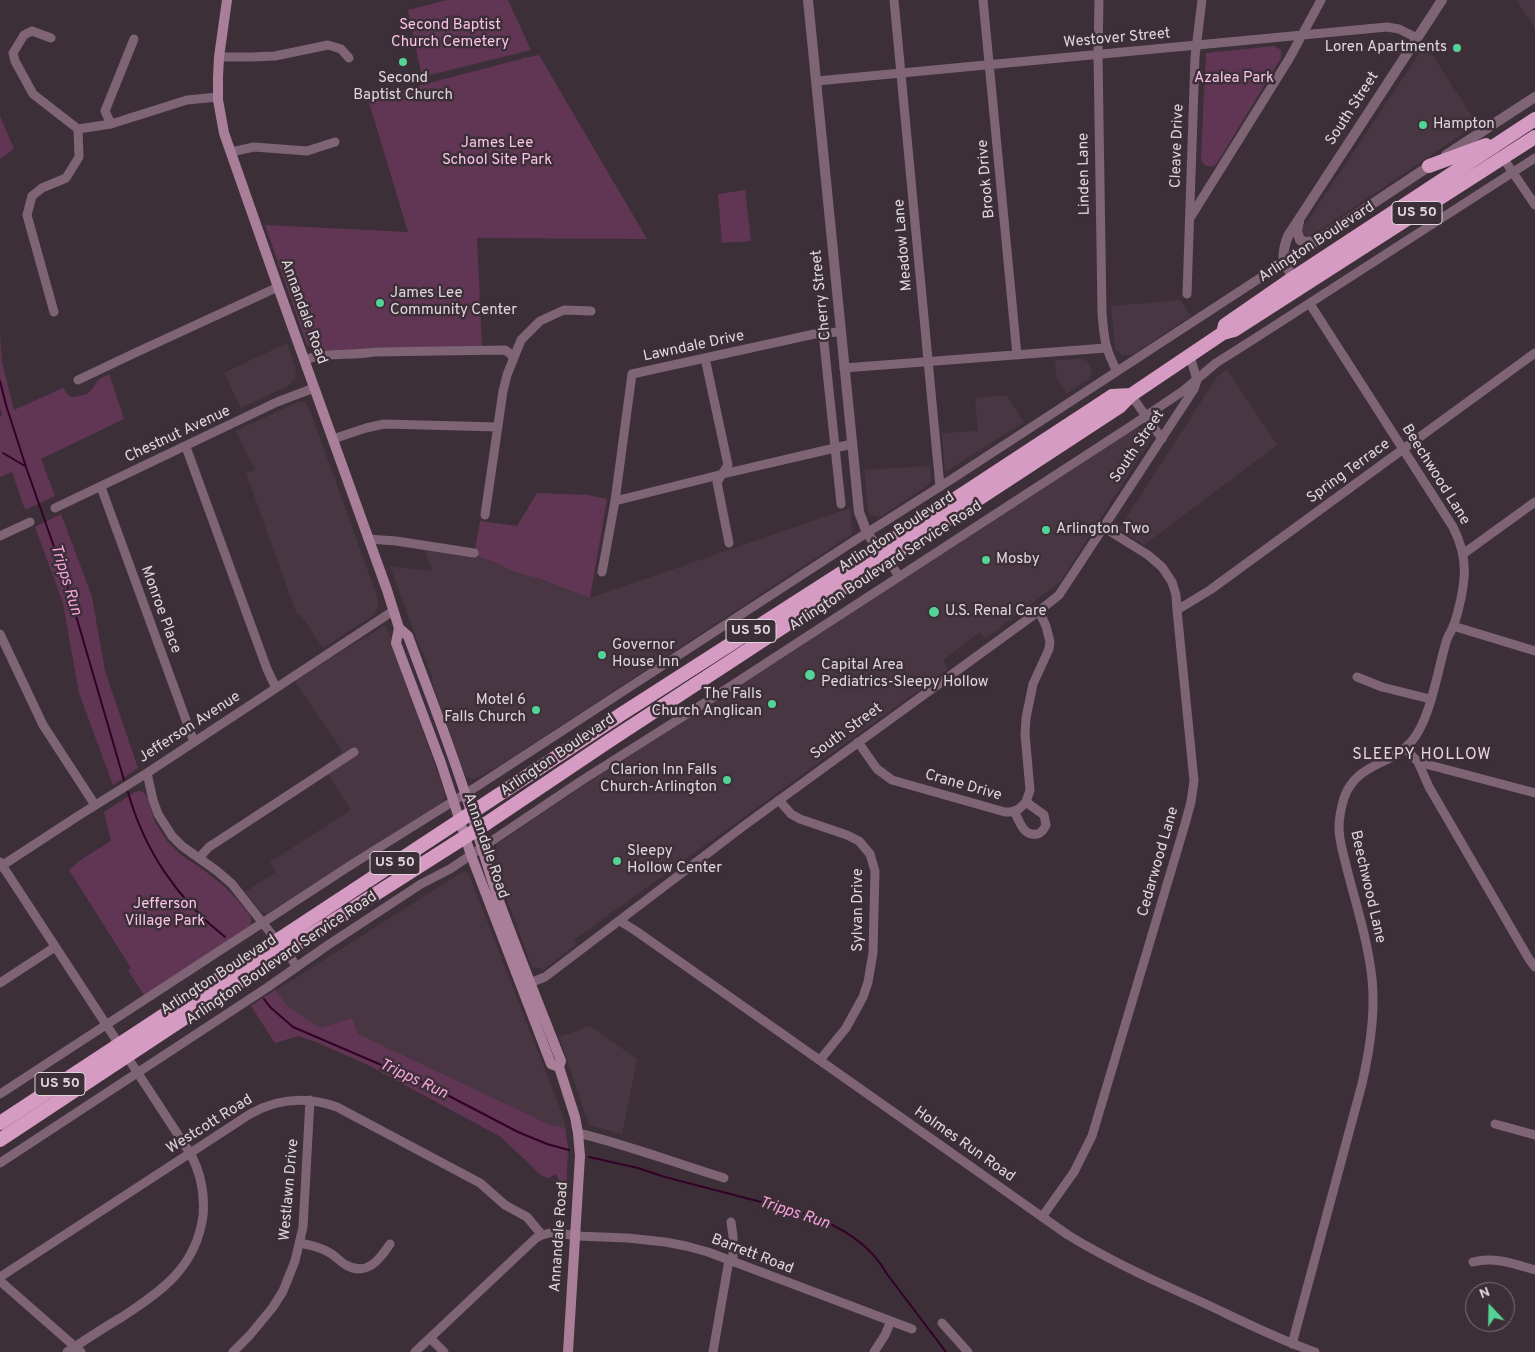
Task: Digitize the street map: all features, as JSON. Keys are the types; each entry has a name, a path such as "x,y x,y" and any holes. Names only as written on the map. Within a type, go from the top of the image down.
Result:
{"highway":[{"name":"Arlington Boulevard","path":"0,1140 123,1050 282,946 470,833 609,741 1112,396 1131,395 1222,333 1234,330 1297,283 1535,119"},
{"path":"1535,130 1535,137"},
{"path":"1429,166 1510,136"},
{"name":"Arlington Boulevard","path":"1297,283 1535,137"},
{"name":"Arlington Boulevard","path":"0,1123 272,961 292,931 676,678 883,554"}],"main road":[{"name":"Annandale Road","path":"227,0 219,57 218,97 220,116 231,152 394,611 398,628 396,642 441,763 453,801 464,817 470,833 481,848 551,1064 559,1067 573,1108 580,1156 568,1352"},
{"name":"Annandale Road","path":"398,628 408,636 465,794 464,817"},
{"name":"Annandale Road","path":"470,833 471,855 526,985"}],"street":[{"name":"Cherry Street","path":"808,0 859,512 867,533 900,576"},
{"name":"Meadow Lane","path":"894,0 940,487"},
{"name":"Brook Drive","path":"983,0 1017,354"},
{"name":"Linden Lane","path":"1099,0 1098,54 1102,312 1106,348 1117,371"},
{"name":"Cleave Drive","path":"1187,294 1196,45 1202,0"},
{"path":"1189,219 1302,35 1321,0"},
{"name":"South Street","path":"1283,262 1285,244 1300,216 1442,0"},
{"name":"Westover Street","path":"816,80 1387,27 1399,29 1417,38"},
{"path":"51,38 32,31 24,34 13,53 15,61 33,94 78,129 111,124 187,100 218,97"},
{"path":"111,124 105,111 134,39"},
{"path":"219,57 275,56 328,45 341,49 349,58"},
{"path":"0,1094 940,487 1535,97"},
{"path":"54,312 27,215 32,196 42,188 66,178 79,158 78,129"},
{"path":"231,152 254,147 307,151 335,142"},
{"path":"1503,158 1535,205"},
{"name":"Arlington Boulevard Service Road","path":"0,1163 421,884 450,869 513,826 1146,416 1197,380 1216,363 1535,158"},
{"path":"1300,216 1296,231 1298,237 1302,242 1316,241"},
{"path":"1283,262 1297,283"},
{"path":"78,380 278,288"},
{"name":"Beechwood Lane","path":"1292,1344 1360,1092 1373,1023 1374,1003 1370,963 1340,841 1339,820 1341,807 1346,794 1356,778 1375,764 1397,754 1419,732 1453,626 1464,578 1463,554 1453,527 1310,304"},
{"path":"485,515 503,391 521,340 540,321 564,310 590,311"},
{"name":"Lawndale Drive","path":"602,572 616,501 632,374 823,333 840,332"},
{"name":"Cherry Street","path":"823,333 841,504"},
{"path":"844,368 1106,348"},
{"path":"304,360 316,356 374,352 469,350 506,350 512,355 513,359"},
{"name":"Spring Terrace","path":"1178,610 1210,590 1535,352"},
{"path":"1190,356 1197,380"},
{"path":"705,358 728,465 717,482 728,543"},
{"name":"South Street","path":"526,985 545,977 688,867 1060,595 1194,390 1197,380"},
{"name":"Chestnut Avenue","path":"55,508 270,405 314,388"},
{"path":"1131,395 1162,439"},
{"path":"332,440 384,424 498,427"},
{"path":"616,501 852,444"},
{"path":"186,446 267,669 276,688"},
{"name":"Monroe Place","path":"101,487 194,742"},
{"path":"1463,554 1535,502"},
{"path":"0,536 30,522"},
{"name":"Cedarwood Lane","path":"1042,1217 1074,1172 1092,1136 1191,802 1194,774 1178,610 1172,582 1162,567 1148,555 1103,528"},
{"path":"368,539 396,541 474,553"},
{"name":"Jefferson Avenue","path":"1,865 147,773 394,611"},
{"path":"1014,811 1023,829 1027,832 1036,834 1046,825 1044,815 1026,802 1030,790 1026,734 1029,700 1034,678 1050,642 1046,626 1039,611"},
{"path":"1453,626 1535,651"},
{"path":"0,634 43,725 95,805"},
{"path":"666,664 676,678"},
{"path":"1357,677 1382,687 1430,699"},
{"path":"609,741 620,757"},
{"name":"Crane Drive","path":"858,742 877,769 892,780 1005,812 1019,809 1026,802"},
{"path":"1405,748 1418,762 1429,787 1445,815 1529,959 1535,966"},
{"path":"199,858 209,847 354,752"},
{"path":"1418,762 1535,793"},
{"path":"147,773 153,800 164,825 182,846 232,884 264,922 297,967"},
{"name":"Sylvan Drive","path":"779,800 792,814 800,819 859,841 870,854 875,871 873,953 868,982 863,998 846,1028 820,1060"},
{"path":"1,865 190,1153 200,1173 203,1186 202,1221 197,1239 188,1259 174,1278 153,1297 78,1349 66,1352"},
{"name":"Holmes Run Road","path":"620,921 1068,1235 1108,1258 1292,1344 1315,1352"},
{"path":"0,983 55,947"},
{"name":"Westcott Road","path":"0,1277 261,1108 286,1101 310,1100 337,1107 480,1183 505,1205 527,1217 542,1235"},
{"name":"Westlawn Drive","path":"233,1352 273,1307 289,1278 300,1243 305,1206 310,1100"},
{"path":"1496,1124 1535,1135"},
{"path":"578,1133 643,1151 724,1178"},
{"path":"713,1352 731,1261 733,1236 731,1222"},
{"path":"415,1352 536,1238 554,1232 576,1236"},
{"name":"Barrett Road","path":"576,1236 628,1238 665,1242 708,1252 912,1329"},
{"path":"300,1243 321,1248 346,1265 359,1268 373,1265 390,1244"},
{"path":"1474,1262 1494,1260 1535,1270"},
{"path":"0,1281 78,1349"},
{"path":"874,1352 891,1321"},
{"path":"942,1324 968,1352"},
{"path":"430,1338 444,1352"}],"shaded area":[{"path":"1516,0 1535,0 1535,28"},
{"path":"1423,48 1433,56 1477,124 1313,235 1305,235 1303,228"},
{"path":"1180,300 1191,316 1132,355 1122,355 1115,349 1111,306"},
{"path":"287,343 296,371 295,378 289,385 241,408 224,373"},
{"path":"1080,359 1087,361 1092,369 1090,378 1067,394 1057,379 1055,360"},
{"path":"1227,370 1277,445 1144,545 1119,529 1217,377"},
{"path":"1006,395 1024,422 945,472 942,433 978,431 975,398"},
{"path":"298,402 305,402 310,410 378,599 378,607 375,614 323,648 300,614 297,615 246,473 255,470 236,431"},
{"path":"1135,427 1145,430 1151,439 1060,582 985,639 980,632 943,660 948,669 574,940 577,944 544,969 532,967 492,859 497,844"},
{"path":"930,466 931,481 927,486 880,517 871,515 868,511 864,470"},
{"path":"850,508 852,534 504,763 475,779 465,775 423,652 421,651 390,566 432,571 424,548 474,555 590,598"},
{"path":"386,625 446,797 441,804 266,914 261,911 245,892 276,872 270,862 351,810 323,766 343,752 295,682"},
{"path":"464,871 469,875 564,1119 568,1148 566,1195 550,1158 537,1171 501,1137 370,1066 352,1018 275,1043 251,1006"},
{"path":"590,1026 637,1059 622,1134 589,1125 559,1037"}],"green space":[{"name":"Second Baptist Church Cemetery","path":"447,0 508,0 531,50 422,77 408,10"},
{"name":"Azalea Park","path":"1274,46 1281,50 1281,58 1217,163 1214,166 1206,166 1201,158 1206,53"},
{"name":"James Lee School Site Park","path":"539,55 647,239 477,238 482,348 372,347 362,351 315,351 307,345 265,225 408,232 368,99 525,57"},
{"path":"0,116 14,149 0,159"},
{"path":"745,190 751,241 722,243 718,194"},
{"path":"0,335 2,362 14,410 63,388 69,396 74,397 87,394 98,380 109,374 124,419 41,459 55,496 25,510 12,472 0,477 0,416 2,415 0,407"},
{"path":"537,493 588,495 607,499 590,598 540,579 515,572 474,555 480,521 517,526"},
{"path":"61,514 92,597 105,671 138,768 113,785 79,693 63,603 35,527"},
{"name":"Jefferson Village Park","path":"139,791 143,792 147,797 155,822 167,841 181,855 225,887 251,917 251,924 247,929 144,995 128,970 131,968 69,870 82,859 111,841 104,812"},
{"path":"275,990 287,1006 320,1028 352,1018 358,1034 550,1125 565,1128 568,1148 566,1195 556,1174 548,1178 542,1176 501,1137 370,1066 298,1036 275,1043 251,1006"}],"waterway":[{"name":"Tripps Run","path":"0,381 26,467 65,578 124,780"},
{"path":"3,453 25,466"},
{"name":"Tripps Run","path":"128,792 143,834 165,872 192,907 225,937"},
{"name":"Tripps Run","path":"264,999 270,1007 293,1027 428,1085 518,1132 547,1144 569,1150"},
{"name":"Tripps Run","path":"589,1157 638,1168 665,1177 807,1214 842,1230 872,1253 946,1352"}],"place":[{"name":"Loren Apartments","path":"1457,48"},
{"name":"Second Baptist Church","path":"403,62"},
{"name":"Hampton","path":"1423,125"},
{"name":"James Lee Community Center","path":"380,303"},
{"name":"Arlington Two","path":"1046,530"},
{"name":"Mosby","path":"986,560"},
{"name":"U.S. Renal Care","path":"934,612"},
{"name":"Governor House Inn","path":"602,655"},
{"name":"Capital Area Pediatrics-Sleepy Hollow","path":"810,675"},
{"name":"The Falls Church Anglican","path":"772,704"},
{"name":"Motel 6 Falls Church","path":"536,710"},
{"name":"Clarion Inn Falls Church-Arlington","path":"727,780"},
{"name":"Sleepy Hollow Center","path":"617,861"}],"district":[{"name":"SLEEPY HOLLOW","path":"1422,756"}]}
